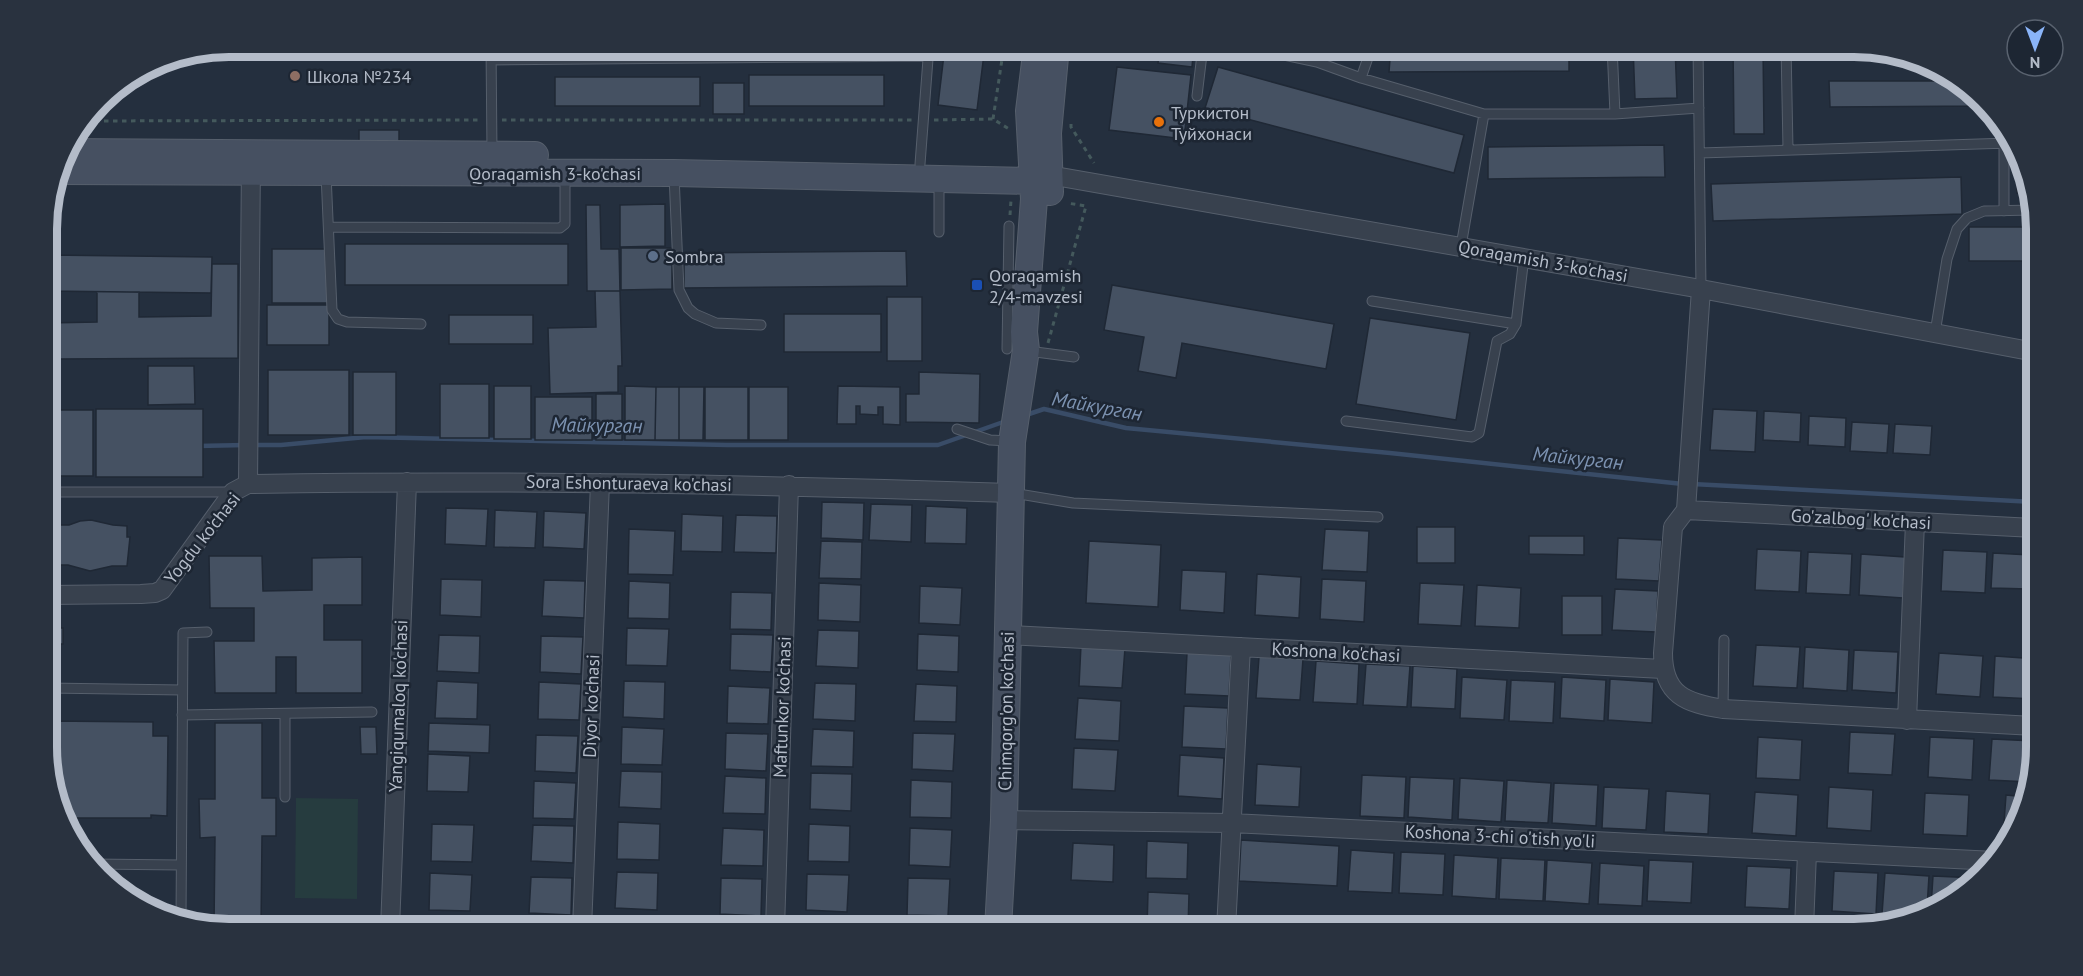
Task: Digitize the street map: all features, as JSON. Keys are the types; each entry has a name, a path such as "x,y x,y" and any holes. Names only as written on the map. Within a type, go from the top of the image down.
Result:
{"main road":[{"path":"1036,57 1029,111 1038,173"},
{"path":"1038,173 1048,133 1055,57"},
{"name":"Qoraqamish 3-ko'chasi","path":"75,153 251,162 492,163 929,172"},
{"name":"Qoraqamish 3-ko'chasi","path":"68,171 251,162 326,172 492,163 565,172 929,172 990,165 1038,173"},
{"name":"Chimqorg'on ko'chasi","path":"999,919 1004,820 1010,493 1014,424 1026,351 1039,330 1050,216 1038,173"}],"street":[{"path":"240,488 251,162"},
{"name":"Qoraqamish 3-ko'chasi","path":"1038,173 1524,257 2026,350"},
{"path":"1701,289 1686,510 1673,527 1663,669 1668,685 1677,694 1700,705 1723,709 2026,726"},
{"name":"Sora Eshonturaeva ko'chasi","path":"240,488 407,482 600,483 789,485 1010,493"},
{"name":"Yangiqumaloq ko'chasi","path":"390,919 407,482"},
{"name":"Diyor ko'chasi","path":"582,919 600,483"},
{"name":"Maftunkor ko'chasi","path":"775,919 789,485"},
{"name":"Yogdu ko'chasi","path":"57,595 141,594 162,590 240,488"},
{"name":"Go'zalbog' ko'chasi","path":"1686,510 2026,528"},
{"path":"1907,720 1915,522"},
{"name":"Koshona ko'chasi","path":"1009,634 1663,669"},
{"path":"1226,919 1241,647"},
{"name":"Koshona 3-chi o'tish yo'li","path":"1004,820 1231,823 1983,860"},
{"path":"1804,919 1807,852"}],"lane":[{"path":"492,163 491,60 637,57"},
{"path":"927,57 922,120 939,232"},
{"path":"1197,96 1202,57"},
{"path":"1293,57 1317,62 1361,78 1484,114 1615,114 1699,108"},
{"path":"1361,78 1368,57"},
{"path":"1612,57 1615,114"},
{"path":"1698,57 1701,289"},
{"path":"1786,57 1788,149"},
{"path":"1461,246 1484,114"},
{"path":"1700,153 2003,143"},
{"path":"2004,211 2006,149"},
{"path":"326,172 332,310 338,319 347,322 421,324"},
{"path":"330,227 560,228 565,224 565,172"},
{"path":"674,173 679,290 688,308 695,314 716,323 761,325"},
{"path":"1935,333 1947,259 1957,229 1967,218 1984,211 2025,210"},
{"path":"1009,226 1026,351 1074,357"},
{"path":"1346,421 1472,436 1479,433 1497,341 1510,334 1516,324 1524,257"},
{"path":"1372,301 1516,324"},
{"path":"957,429 990,440 1014,424"},
{"path":"57,492 240,488"},
{"path":"1010,493 1073,503 1378,517"},
{"path":"180,912 183,633 207,632"},
{"path":"1723,709 1724,640"},
{"path":"57,688 182,690"},
{"path":"182,715 372,712"},
{"path":"285,714 285,797"},
{"path":"103,864 181,865"}],"path":[{"path":"993,119 1002,57"},
{"path":"1071,116 1071,127 1094,163"},
{"path":"96,121 993,119 1014,132"},
{"path":"1026,351 1086,206 1060,202"}],"green space":[{"path":"296,798 358,799 357,899 295,898"}],"building":[{"path":"944,57 984,57 977,110 938,105"},
{"path":"1159,57 1193,57 1192,67 1158,63"},
{"path":"1390,57 1569,57 1569,71 1389,72"},
{"path":"1633,57 1675,57 1677,98 1635,99"},
{"path":"1733,57 1763,57 1764,134 1734,134"},
{"path":"1117,67 1191,75 1184,139 1109,130"},
{"path":"1218,67 1464,135 1454,173 1205,108"},
{"path":"749,75 884,75 884,106 749,106"},
{"path":"555,77 700,77 700,106 555,106"},
{"path":"1829,81 1941,81 1975,106 1830,107"},
{"path":"713,83 744,83 744,114 713,114"},
{"path":"359,130 399,130 399,147 359,147"},
{"path":"1664,145 1665,177 1488,179 1488,147"},
{"path":"2017,176 2022,193 2017,193"},
{"path":"1961,177 1962,214 1713,221 1711,184"},
{"path":"665,204 665,246 620,247 620,205"},
{"path":"586,205 600,205 601,249 619,249 620,291 587,291"},
{"path":"1969,227 2026,227 2026,261 1969,261"},
{"path":"345,244 568,244 568,285 345,285"},
{"path":"621,248 672,248 672,289 621,290"},
{"path":"272,249 329,249 329,303 272,303"},
{"path":"906,251 907,286 684,288 684,253"},
{"path":"57,255 212,257 211,293 57,291"},
{"path":"212,264 238,264 238,358 58,359 59,407 57,407 57,323 97,322 97,292 139,292 139,317 211,316"},
{"path":"1112,285 1334,324 1326,369 1182,343 1176,378 1138,371 1144,337 1104,330"},
{"path":"595,291 620,291 622,366 618,366 618,392 550,394 548,328 596,327"},
{"path":"887,297 922,297 922,361 887,361"},
{"path":"267,305 329,305 329,345 267,345"},
{"path":"784,314 881,314 881,352 784,352"},
{"path":"449,315 533,315 533,344 449,344"},
{"path":"1370,318 1470,333 1456,420 1356,404"},
{"path":"148,366 194,366 195,404 148,405"},
{"path":"268,370 349,370 349,435 268,435"},
{"path":"353,372 396,372 396,435 353,435"},
{"path":"919,372 980,374 979,423 906,422 906,394 919,394"},
{"path":"440,384 489,384 489,438 440,438"},
{"path":"494,386 531,386 531,439 494,439"},
{"path":"625,386 656,387 655,440 625,440"},
{"path":"838,386 900,387 900,425 883,424 883,407 878,407 878,415 860,414 860,406 856,406 856,424 837,424"},
{"path":"656,387 679,387 679,440 655,440"},
{"path":"679,387 704,387 703,440 679,440"},
{"path":"705,387 748,387 748,440 705,440"},
{"path":"749,387 788,387 788,440 749,440"},
{"path":"596,394 622,394 622,440 596,440"},
{"path":"535,397 592,397 592,440 535,440"},
{"path":"96,409 203,409 203,477 96,477"},
{"path":"1713,409 1757,411 1755,452 1710,450"},
{"path":"57,410 93,410 93,476 57,476"},
{"path":"1764,411 1801,413 1800,442 1763,440"},
{"path":"1809,416 1846,418 1845,447 1808,445"},
{"path":"1852,422 1889,424 1887,453 1850,451"},
{"path":"1895,424 1932,426 1930,455 1893,453"},
{"path":"822,502 864,503 863,540 821,538"},
{"path":"871,504 912,505 911,542 869,540"},
{"path":"926,506 967,508 966,544 925,543"},
{"path":"446,508 488,509 486,546 445,544"},
{"path":"495,510 537,512 535,548 494,547"},
{"path":"544,511 586,513 584,549 543,547"},
{"path":"682,514 723,516 722,552 681,551"},
{"path":"736,515 777,516 776,553 734,552"},
{"path":"91,520 127,526 127,537 130,537 127,566 112,566 90,571 68,565 57,565 57,525 69,525"},
{"path":"1417,527 1455,527 1455,563 1417,563"},
{"path":"629,529 675,531 673,575 628,574"},
{"path":"1325,529 1369,531 1367,572 1322,570"},
{"path":"1529,536 1584,536 1584,555 1529,554"},
{"path":"1618,538 1662,540 1659,581 1616,579"},
{"path":"821,541 862,542 861,579 819,578"},
{"path":"1089,541 1161,545 1158,607 1086,603"},
{"path":"1757,549 1801,551 1799,592 1755,590"},
{"path":"1943,550 1987,552 1985,593 1941,591"},
{"path":"1808,552 1852,554 1850,595 1806,593"},
{"path":"1993,553 2026,555 2026,589 1991,588"},
{"path":"1861,554 1905,557 1903,598 1859,595"},
{"path":"209,556 262,556 263,591 312,590 312,558 362,557 362,605 324,605 324,640 362,640 362,693 296,693 296,657 276,657 276,693 215,693 214,641 254,641 254,608 210,608"},
{"path":"1182,570 1226,572 1224,613 1180,610"},
{"path":"1257,574 1301,577 1299,618 1255,615"},
{"path":"441,579 482,580 481,617 440,615"},
{"path":"1322,579 1366,581 1364,622 1320,619"},
{"path":"544,580 585,581 584,618 542,616"},
{"path":"629,581 670,583 669,619 628,618"},
{"path":"819,583 861,585 860,622 818,620"},
{"path":"1420,583 1464,585 1461,626 1418,624"},
{"path":"1477,585 1521,588 1519,628 1475,626"},
{"path":"920,586 962,588 960,625 919,623"},
{"path":"1615,589 1658,591 1656,632 1612,630"},
{"path":"731,592 772,593 771,630 730,629"},
{"path":"1562,596 1602,596 1602,635 1562,635"},
{"path":"57,628 63,628 63,644 57,644"},
{"path":"627,628 669,629 667,666 626,665"},
{"path":"818,630 859,631 858,668 816,666"},
{"path":"731,634 773,635 771,672 730,670"},
{"path":"918,634 959,636 958,672 917,670"},
{"path":"439,635 480,636 479,673 437,671"},
{"path":"541,636 583,637 581,674 540,672"},
{"path":"1081,645 1125,648 1122,688 1079,686"},
{"path":"1756,645 1800,647 1797,688 1753,686"},
{"path":"1805,647 1849,650 1847,691 1803,688"},
{"path":"1854,650 1898,652 1896,693 1852,690"},
{"path":"1187,653 1231,655 1229,696 1185,694"},
{"path":"1939,653 1983,656 1980,697 1936,694"},
{"path":"1995,656 2026,658 2026,699 1993,697"},
{"path":"1259,657 1303,659 1300,700 1256,698"},
{"path":"1316,661 1359,664 1357,704 1313,702"},
{"path":"1366,664 1410,666 1407,707 1363,705"},
{"path":"1413,666 1457,669 1455,709 1411,707"},
{"path":"1462,677 1507,680 1504,720 1460,718"},
{"path":"1562,677 1606,680 1604,721 1560,718"},
{"path":"1610,679 1654,682 1652,723 1608,720"},
{"path":"1511,680 1555,682 1553,723 1509,721"},
{"path":"437,681 478,683 477,719 435,718"},
{"path":"624,681 665,682 664,719 623,717"},
{"path":"539,682 581,684 579,720 538,719"},
{"path":"815,683 856,684 855,721 813,719"},
{"path":"916,684 957,686 956,722 914,721"},
{"path":"728,686 770,688 768,724 727,723"},
{"path":"1078,698 1121,701 1119,741 1075,739"},
{"path":"1184,706 1228,708 1226,749 1182,747"},
{"path":"57,721 153,722 153,736 168,736 167,816 151,815 151,818 72,818 58,769"},
{"path":"215,723 262,723 262,798 276,798 276,836 262,836 261,919 214,918 215,837 200,838 199,799 215,799"},
{"path":"429,723 490,725 489,753 428,751"},
{"path":"360,727 376,727 377,754 361,754"},
{"path":"622,727 664,729 662,765 621,764"},
{"path":"813,729 854,731 853,767 811,766"},
{"path":"1850,732 1895,734 1892,775 1848,773"},
{"path":"726,733 768,734 766,771 725,769"},
{"path":"913,733 955,734 953,771 912,769"},
{"path":"536,735 578,736 576,773 535,771"},
{"path":"1758,737 1802,740 1800,780 1756,778"},
{"path":"1930,737 1974,739 1972,780 1928,777"},
{"path":"1992,739 2026,741 2023,782 1989,780"},
{"path":"1074,748 1118,750 1115,791 1072,789"},
{"path":"428,754 470,756 468,792 427,791"},
{"path":"1180,755 1224,758 1222,799 1178,796"},
{"path":"1257,764 1301,767 1299,807 1255,805"},
{"path":"621,771 662,772 661,809 619,807"},
{"path":"811,773 852,774 851,811 810,809"},
{"path":"1362,775 1406,777 1404,818 1360,816"},
{"path":"725,776 766,778 765,814 723,813"},
{"path":"1410,777 1454,779 1452,820 1408,817"},
{"path":"1460,778 1504,781 1501,822 1458,819"},
{"path":"911,780 952,782 951,818 910,817"},
{"path":"1507,780 1551,783 1548,823 1505,821"},
{"path":"534,781 576,783 574,819 533,818"},
{"path":"1554,783 1598,785 1596,826 1552,823"},
{"path":"1604,787 1649,789 1646,830 1602,828"},
{"path":"1829,787 1873,790 1871,831 1827,828"},
{"path":"1666,791 1710,794 1708,834 1664,832"},
{"path":"1755,792 1798,795 1796,836 1752,833"},
{"path":"1925,793 1969,795 1967,836 1923,834"},
{"path":"2006,795 2019,796 2013,813 2003,832"},
{"path":"618,822 660,824 659,860 617,859"},
{"path":"432,824 474,825 472,862 431,861"},
{"path":"809,824 850,826 849,862 808,861"},
{"path":"533,825 574,826 573,863 531,861"},
{"path":"723,828 764,830 763,866 721,865"},
{"path":"910,828 952,830 950,867 909,865"},
{"path":"1241,840 1339,846 1337,886 1239,881"},
{"path":"1147,841 1188,843 1187,879 1146,878"},
{"path":"1073,843 1114,845 1113,882 1071,880"},
{"path":"1351,850 1394,853 1392,893 1348,891"},
{"path":"1401,852 1445,854 1443,895 1399,893"},
{"path":"1454,855 1498,858 1496,899 1452,896"},
{"path":"1501,858 1545,860 1543,901 1499,899"},
{"path":"1547,860 1592,863 1589,904 1545,901"},
{"path":"1649,860 1693,862 1691,903 1647,901"},
{"path":"1600,863 1644,866 1642,906 1598,904"},
{"path":"1747,866 1791,868 1789,909 1745,907"},
{"path":"1834,871 1878,873 1876,914 1832,911"},
{"path":"617,872 658,873 657,910 615,908"},
{"path":"430,873 472,875 470,911 429,910"},
{"path":"1885,873 1929,876 1927,902 1893,914 1882,914"},
{"path":"807,874 849,875 847,912 806,910"},
{"path":"1933,876 1966,877 1940,896 1931,900"},
{"path":"531,877 572,878 571,915 529,913"},
{"path":"721,878 762,879 761,916 720,914"},
{"path":"908,878 950,879 948,916 907,915"},
{"path":"1148,892 1189,894 1188,919 1147,919"},
{"path":"428,917 470,918 470,919 428,919"}],"waterway":[{"name":"Майкурган","path":"1026,415 1044,409 1126,428 1683,484"},
{"name":"Майкурган","path":"254,445 281,445 366,437 727,445 938,445 1006,421"},
{"name":"Майкурган","path":"197,446 246,445"},
{"name":"Майкурган","path":"1692,484 2026,501"}],"place":[{"name":"Школа №234","path":"295,76"},
{"name":"Туркистон Туйхонаси","path":"1159,122"},
{"name":"Sombra","path":"653,256"},
{"name":"Qoraqamish 2/4-mavzesi","path":"977,285"}]}
